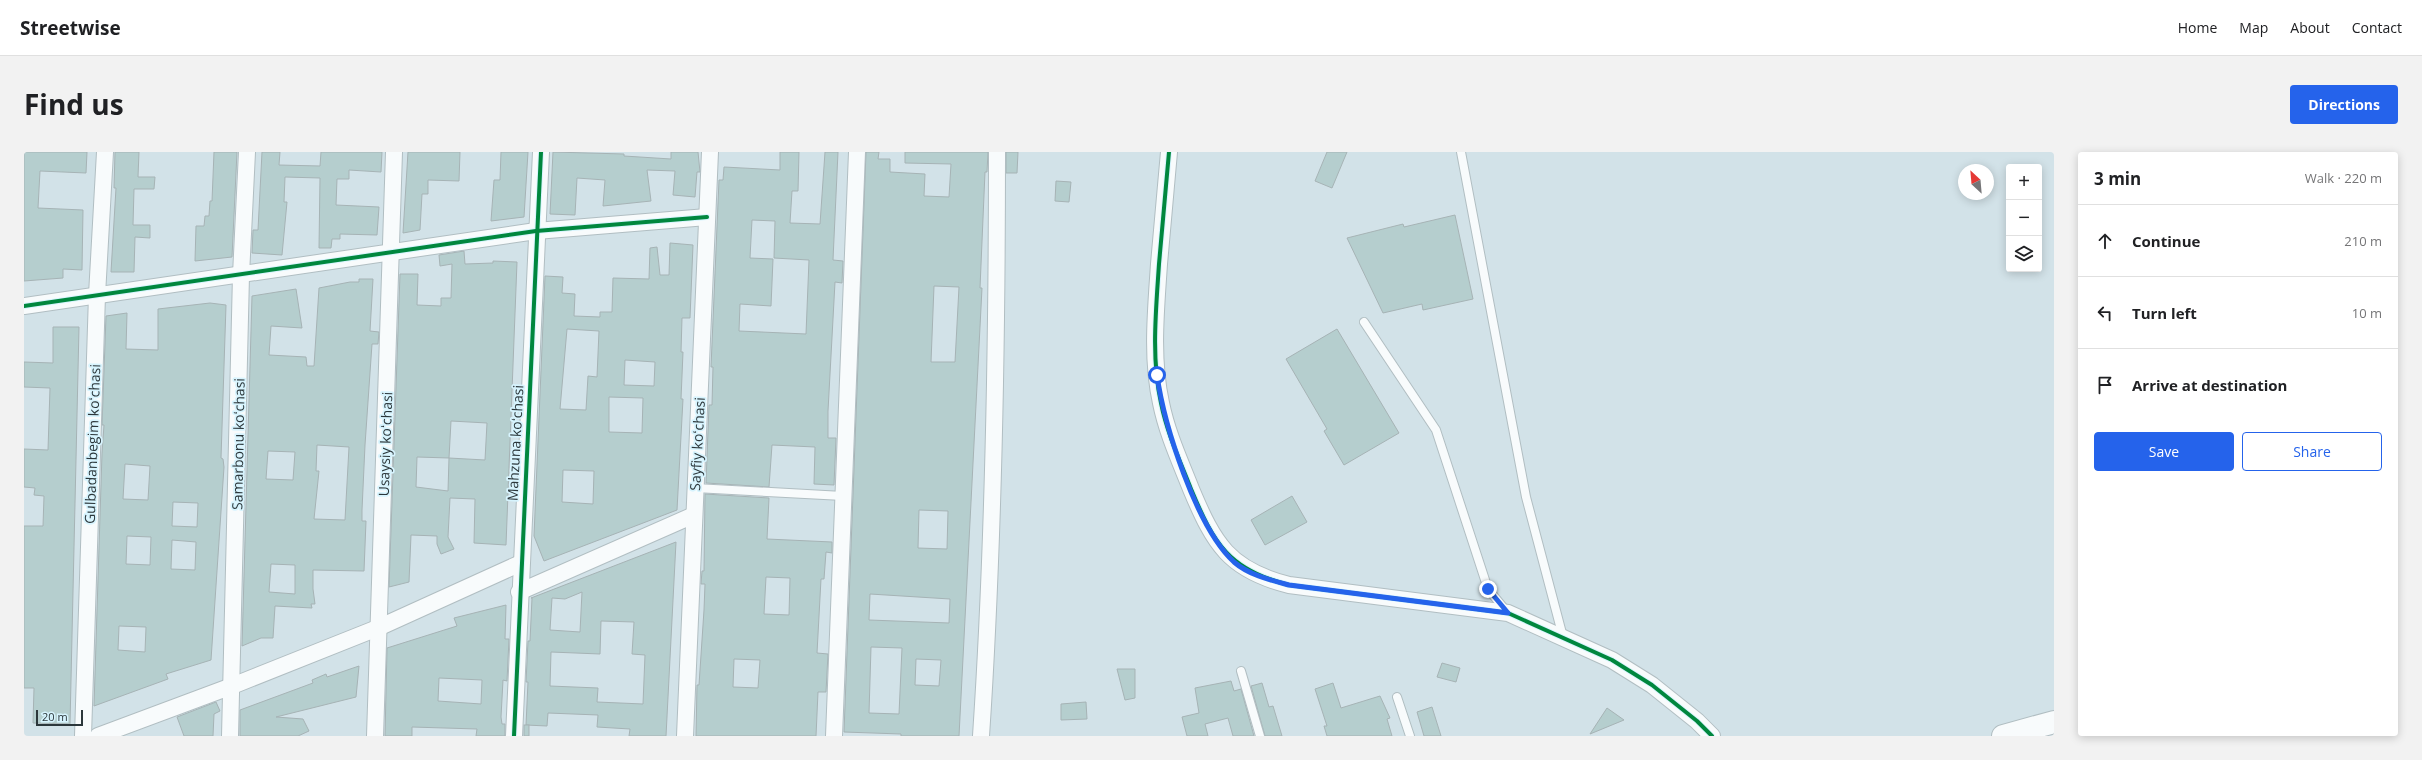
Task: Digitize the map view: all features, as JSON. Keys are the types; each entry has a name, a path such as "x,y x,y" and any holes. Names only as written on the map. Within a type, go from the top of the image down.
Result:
{"main road":[{"path":"2003,736 2054,722"}],"street":[{"name":"Gulbadanbegim koʻchasi","path":"83,736 97,295 105,152"},
{"name":"Samarbonu koʻchasi","path":"230,736 241,275 247,152"},
{"name":"Usaysiy koʻchasi","path":"375,736 380,627 394,152"},
{"name":"Mahzuna koʻchasi","path":"514,736 519,592 541,152"},
{"name":"Sayfiy koʻchasi","path":"685,736 710,152"},
{"path":"834,736 857,152"},
{"path":"981,736 989,626 994,459 997,152"},
{"path":"1169,152 1156,306 1157,375 1161,404 1177,455 1199,507 1224,550 1234,562 1246,570 1266,579 1289,585 1508,613 1612,660 1652,685 1697,721 1712,736"},
{"path":"24,306 536,231 707,216"},
{"path":"519,592 694,515"},
{"path":"98,736 232,686 380,627 521,563"}],"lane":[{"path":"1460,152 1526,497 1563,637"},
{"path":"1364,322 1436,430 1488,589 1508,613"},
{"path":"695,488 843,496"},
{"path":"1241,671 1260,736"},
{"path":"1396,697 1410,736"}],"building":[{"path":"24,152 87,152 86,173 40,171 38,208 83,210 82,270 63,269 63,278 24,281"},
{"path":"115,152 139,152 138,177 155,177 154,189 134,189 133,225 150,225 150,238 135,237 134,272 111,272 116,188 114,188"},
{"path":"214,152 237,152 232,257 195,261 196,226 204,226 205,216 209,216 210,201 212,201"},
{"path":"262,152 280,152 279,165 320,166 321,152 382,152 381,172 349,170 349,179 337,179 336,205 379,207 377,235 340,234 340,239 332,239 331,248 319,248 320,178 285,177 284,202 287,202 282,255 252,253 253,230 258,230"},
{"path":"408,152 460,152 459,181 428,180 428,194 422,194 420,230 403,233"},
{"path":"501,152 528,152 524,217 491,221 494,180 500,180"},
{"path":"553,152 624,154 624,156 671,159 671,152 698,152 700,172 697,172 695,197 673,195 675,171 647,170 651,201 603,206 605,180 577,178 575,215 550,214"},
{"path":"780,152 799,152 798,191 792,191 790,223 820,224 825,152 838,152 833,260 843,261 842,283 835,282 828,411 828,438 836,438 834,485 814,484 815,447 772,445 769,487 706,483 709,405 712,405 713,367 711,367 719,180 723,180 724,167 780,170","holes":["752,220 775,221 774,258 809,260 806,334 739,331 740,304 771,306 773,259 750,258"]},
{"path":"866,152 879,152 878,159 890,159 890,172 925,174 924,196 949,197 951,164 905,163 905,152 988,152 987,172 985,172 980,288 982,288 959,736 901,736 901,734 844,732","holes":["934,286 959,287 955,362 931,362","919,510 948,511 947,549 918,548","870,594 950,599 949,623 869,620","871,647 902,648 899,714 869,713","916,659 941,660 939,686 915,685"]},
{"path":"1006,152 1018,152 1017,173 1006,173"},
{"path":"1327,152 1347,152 1332,188 1315,181"},
{"path":"1056,181 1071,182 1069,202 1055,201"},
{"path":"1455,215 1473,299 1423,310 1422,304 1383,313 1347,238 1403,224 1404,227"},
{"path":"670,243 693,245 690,318 682,318 681,352 683,352 681,399 683,399 677,510 544,561 534,536 545,276 563,277 562,293 575,294 574,316 600,317 600,312 612,312 613,278 649,279 650,248 657,247 660,275 669,275","holes":["567,329 599,331 597,377 588,376 586,410 560,409","625,360 655,362 654,386 624,385","609,397 643,398 642,433 609,432","563,470 594,471 593,504 562,502"]},
{"path":"464,251 465,264 493,263 493,261 517,262 506,545 474,543 475,499 450,498 448,537 454,549 441,554 437,544 437,536 411,535 409,582 389,587 400,274 418,274 417,305 441,306 441,298 451,298 452,264 440,266 439,255","holes":["451,421 487,423 485,460 449,458","417,457 449,458 448,491 416,487"]},
{"path":"359,279 373,279 370,331 379,332 378,344 372,344 365,445 362,510 362,521 366,521 364,571 313,570 315,604 311,604 312,608 275,606 273,638 261,638 242,646 252,296 296,289 302,328 271,326 269,355 306,357 307,366 314,366 319,288 350,282 359,282","holes":["317,445 349,447 345,520 314,519 319,471 316,471","268,451 295,452 293,480 266,479","271,564 295,565 295,594 269,592"]},
{"path":"210,303 226,305 221,458 223,459 224,467 211,660 166,674 168,679 94,706 104,425 102,425 106,316 127,313 126,349 158,350 158,309","holes":["125,464 150,466 148,500 123,499","173,502 198,503 197,527 172,526","127,536 151,537 150,565 126,564","172,540 196,542 195,570 171,569","119,626 146,627 145,652 118,650"]},
{"path":"53,327 79,327 70,724 33,723 34,688 24,688 24,526 43,526 44,496 34,495 35,488 24,487 24,449 48,450 50,388 24,387 24,362 53,363"},
{"path":"1337,329 1399,433 1344,465 1324,431 1327,429 1286,359"},
{"path":"705,494 769,498 767,539 832,542 832,553 826,552 824,579 821,579 817,653 828,654 826,692 818,692 816,736 696,736 697,685 699,685 705,584 701,584 702,571 704,571","holes":["766,577 790,578 789,615 764,614","734,659 760,660 758,688 733,687"]},
{"path":"1292,496 1307,522 1265,545 1251,520"},
{"path":"676,542 666,736 629,736 630,729 597,727 598,715 548,713 547,726 526,725 528,682 526,682 528,641 530,641 531,598","holes":["582,592 580,632 550,630 552,598 565,599","601,621 634,622 632,654 645,655 643,704 597,702 598,688 550,686 551,652 600,654"]},
{"path":"506,605 505,639 509,639 507,681 503,680 501,717 502,724 505,724 505,736 476,736 477,729 412,727 412,736 385,736 387,648 457,626 454,618","holes":["439,678 482,680 481,704 438,701"]},
{"path":"1442,663 1460,668 1456,682 1437,677"},
{"path":"359,666 356,697 276,717 303,719 309,731 298,736 240,736 240,710 313,683 312,680 326,674 327,677"},
{"path":"1117,669 1135,669 1135,698 1125,700"},
{"path":"1231,681 1234,691 1241,689 1254,736 1233,736 1228,718 1205,724 1208,736 1187,736 1182,717 1199,713 1195,688"},
{"path":"1262,683 1269,707 1273,706 1282,736 1265,736 1251,686"},
{"path":"1333,683 1341,708 1380,696 1390,718 1387,719 1392,736 1327,736 1324,726 1327,726 1315,689"},
{"path":"216,702 220,711 214,714 213,736 184,736 177,717"},
{"path":"1086,702 1087,719 1061,720 1061,704"},
{"path":"1432,707 1441,736 1424,736 1417,712"},
{"path":"1607,708 1624,720 1590,734"},
{"path":"524,725 529,725 529,736 524,736"}],"cycle path":[{"path":"514,736 541,152"},
{"path":"1169,152 1159,264 1155,334 1158,386 1161,403 1174,447 1191,489 1216,540 1226,552 1238,563 1252,571 1269,579 1289,585 1508,613 1612,660 1652,685 1697,721 1712,736"},
{"path":"24,306 536,231 707,217"}],"route":[{"path":"1157,375 1161,404 1177,455 1199,507 1212,534 1234,562 1246,570 1266,579 1289,585 1452,604 1508,613 1488,589"}]}
